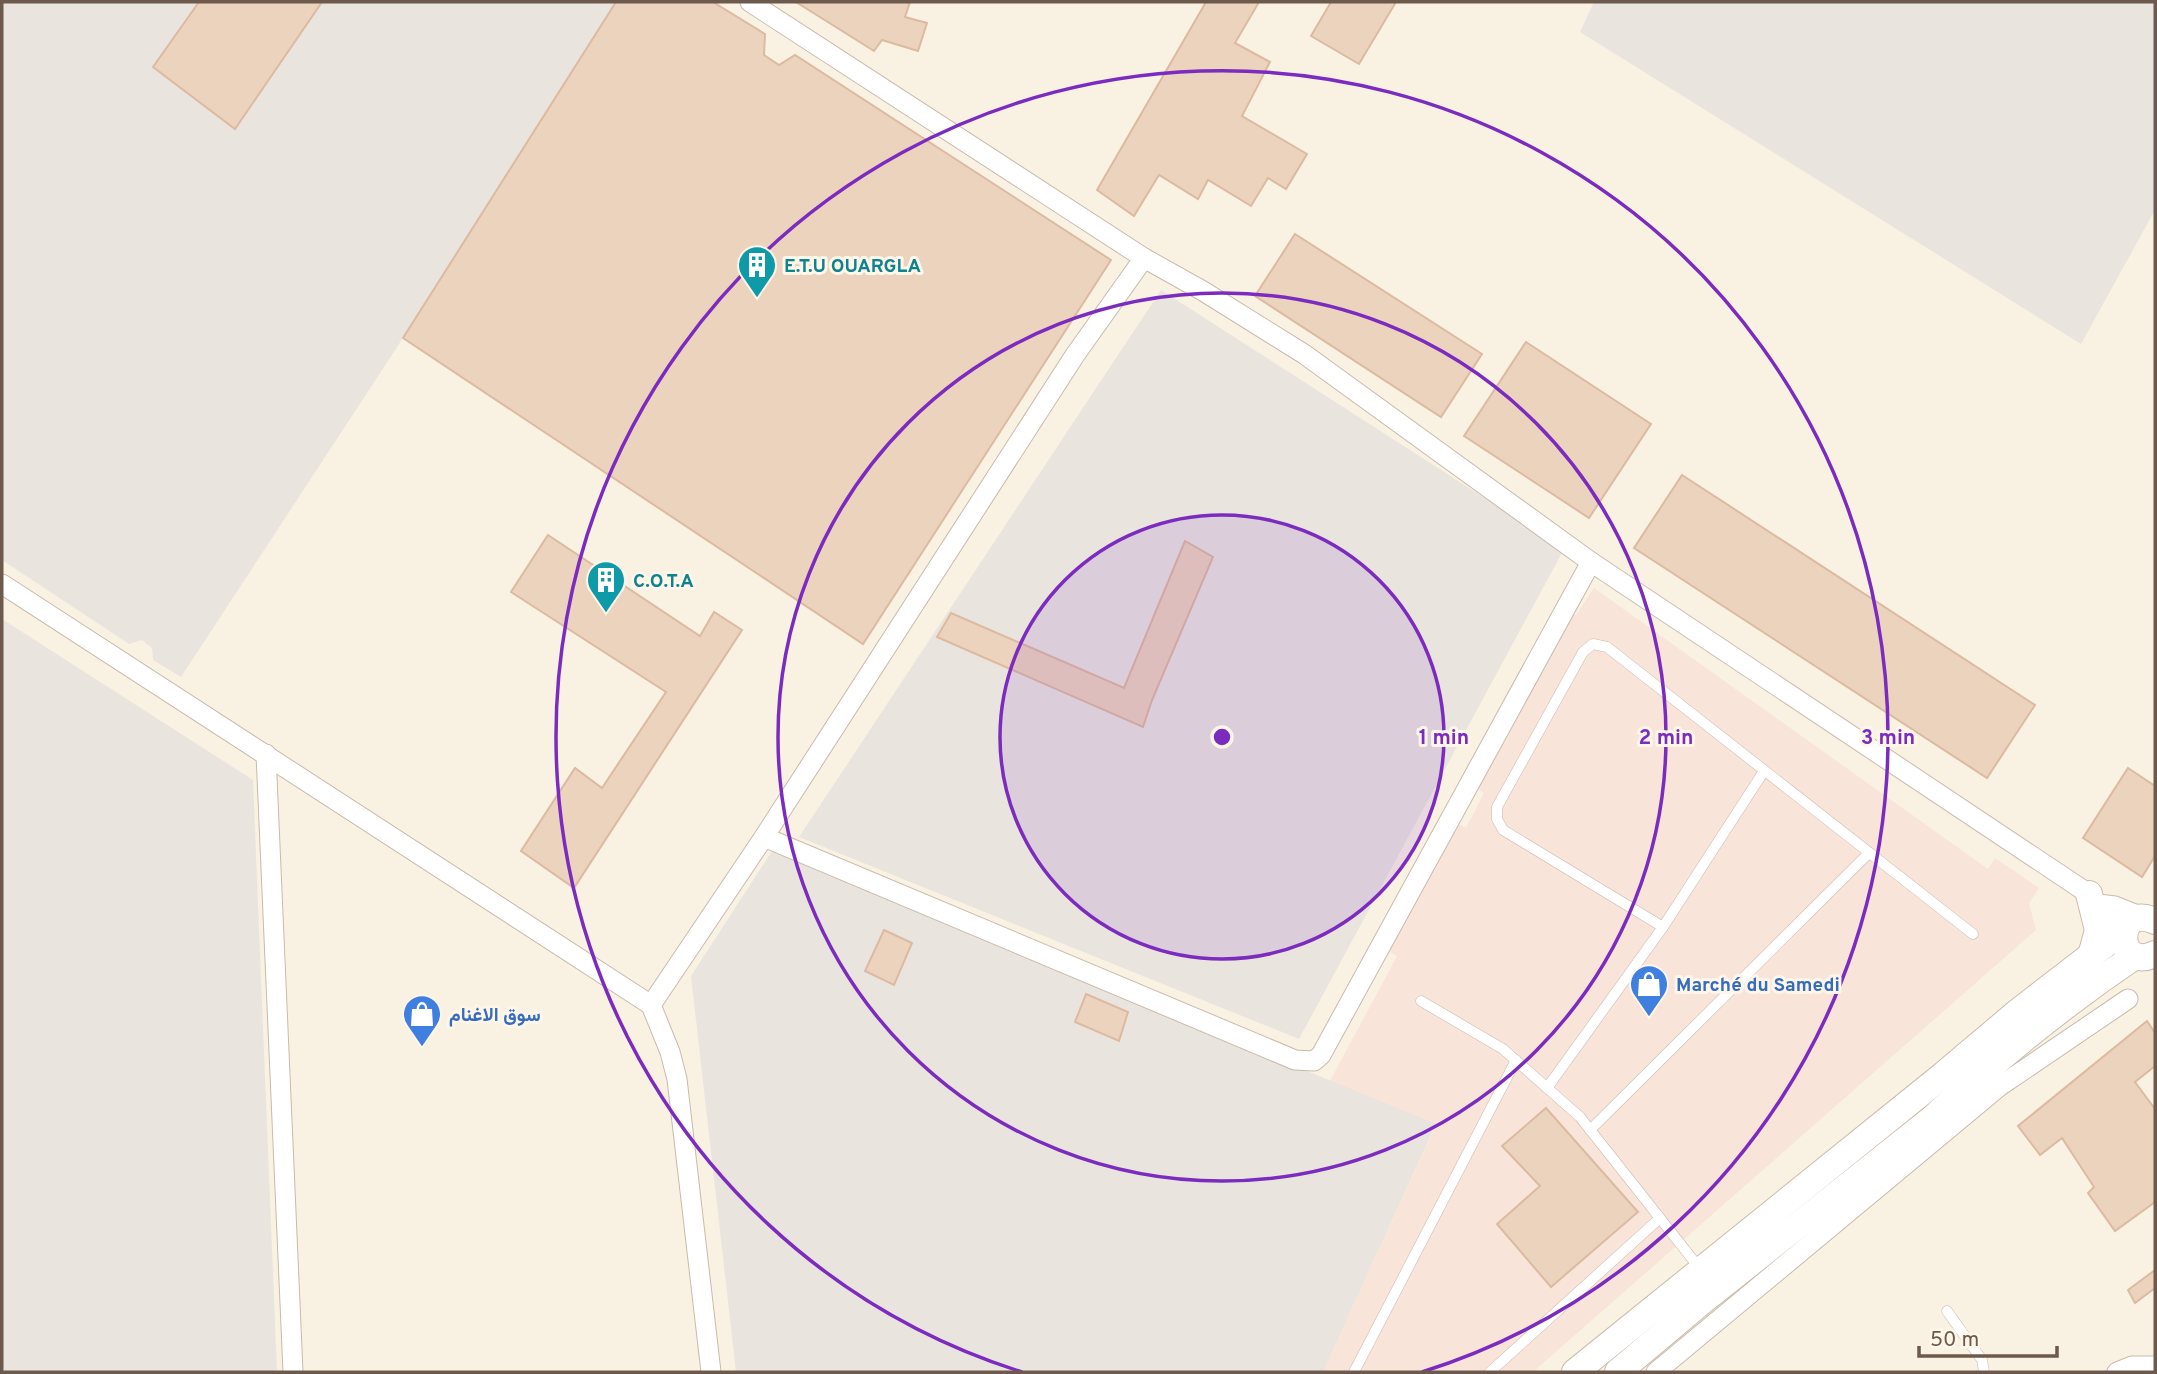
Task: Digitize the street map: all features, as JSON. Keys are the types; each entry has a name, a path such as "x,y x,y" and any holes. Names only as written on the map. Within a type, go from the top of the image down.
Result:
{"street":[{"path":"750,2 1144,258 1304,354 1591,562 2093,899 2115,906 2139,936"},
{"path":"651,1005 764,836 1075,355 1144,258"},
{"path":"764,836 1295,1060 1314,1061 1321,1055 1591,562"},
{"path":"2,584 651,1005 670,1052 677,1079 711,1372"},
{"path":"266,754 293,1372"},
{"path":"2091,956 2098,930 2093,899"},
{"path":"1575,1372 1702,1271 1746,1266 1950,1086 2019,1011 2107,943 2139,936"},
{"path":"1950,1086 1994,1078 2139,936"},
{"path":"1618,1372 1650,1367 1702,1302 1994,1078 2128,999"},
{"path":"1623,1333 1650,1367"},
{"path":"2117,1372 2133,1366 2155,1366"}],"lane":[{"path":"1663,927 1503,830 1497,819 1497,807 1583,652 1592,644 1607,647 1973,934"},
{"path":"1547,1088 1663,927 1764,771"},
{"path":"1590,1130 1870,853"},
{"path":"1421,1001 1503,1049 1580,1117 1702,1271"},
{"path":"1353,1372 1516,1060"},
{"path":"1490,1372 1660,1218"},
{"path":"1947,1311 1982,1360 1984,1372"}],"shaded area":[{"path":"2,2 616,2 403,338 181,677 153,660 152,648 142,640 129,644 2,560"},
{"path":"1594,2 2155,2 2155,210 2081,344 1580,32"},
{"path":"1161,290 1564,549 1299,1039 799,837"},
{"name":"Marché du Samedi","path":"1594,588 1988,869 1995,858 2039,888 2029,903 2036,930 1533,1372 1323,1372 1436,1125 1330,1081 1397,956 1383,948 1450,819 1466,828 1484,793 1471,784 1564,608 1576,615"},
{"path":"2,619 253,780 277,1372 2,1372"},
{"path":"772,851 1436,1124 1323,1372 736,1372 691,976"}],"building":[{"path":"199,2 322,2 235,129 153,67"},
{"name":"E.T.U OUARGLA","path":"616,2 713,2 765,34 764,55 779,65 795,55 1111,260 863,644 403,338"},
{"path":"796,2 910,2 905,17 927,23 918,51 882,40 874,51"},
{"path":"1206,2 1259,2 1235,43 1270,62 1242,116 1307,154 1286,189 1268,178 1251,206 1208,180 1198,199 1159,175 1134,216 1097,190"},
{"path":"1331,2 1396,2 1359,64 1311,36"},
{"path":"1295,234 1482,354 1441,417 1255,296"},
{"path":"1526,342 1651,424 1589,518 1464,436"},
{"path":"1682,475 2035,705 1987,778 1634,548"},
{"path":"548,535 700,636 714,612 742,630 574,888 521,851 575,768 602,788 666,692 511,592"},
{"path":"1185,541 1213,557 1143,727 937,637 951,613 1124,688"},
{"path":"2128,768 2155,786 2155,856 2142,877 2083,838"},
{"path":"884,930 912,943 894,985 865,971"},
{"path":"1086,994 1128,1012 1119,1041 1075,1022"},
{"path":"2147,1021 2155,1033 2155,1066 2135,1082 2155,1109 2155,1202 2115,1231 2088,1193 2094,1187 2062,1138 2040,1155 2018,1126"},
{"path":"1546,1108 1638,1212 1551,1287 1497,1224 1540,1186 1502,1146"},
{"path":"2155,1270 2155,1288 2135,1303 2128,1290"}],"place":[{"name":"E.T.U OUARGLA","path":"757,299"},
{"name":"C.O.T.A","path":"606,614"},
{"name":"Marché du Samedi","path":"1649,1018"},
{"name":"سوق الاغنام","path":"422,1048"}]}
